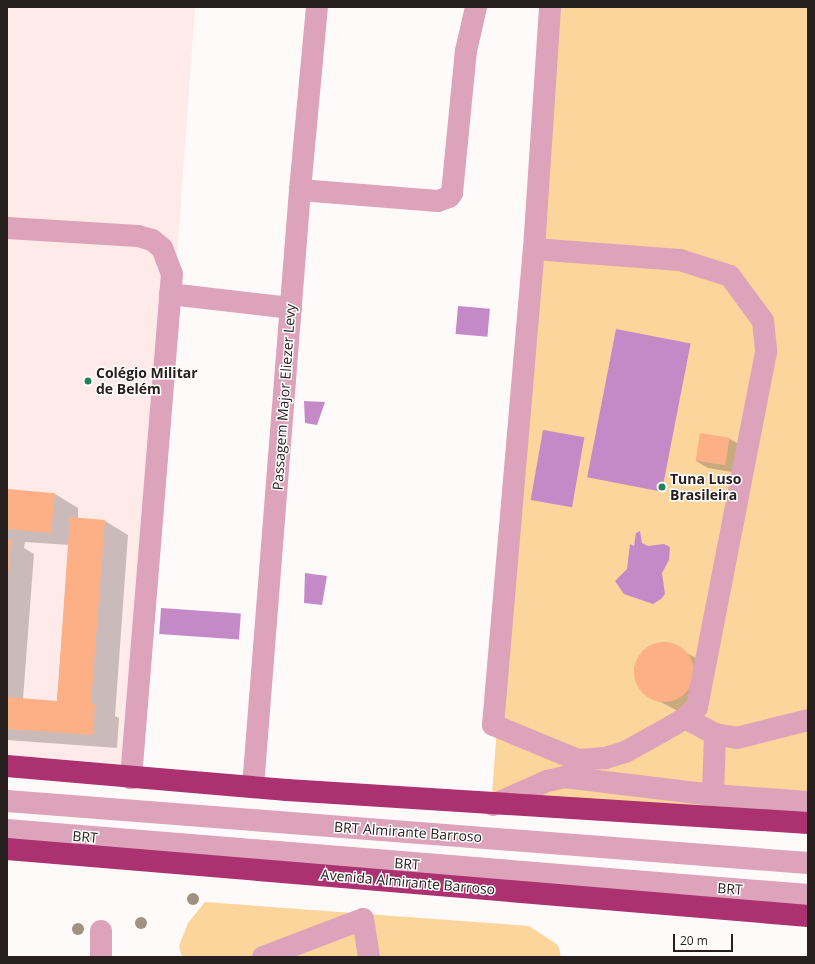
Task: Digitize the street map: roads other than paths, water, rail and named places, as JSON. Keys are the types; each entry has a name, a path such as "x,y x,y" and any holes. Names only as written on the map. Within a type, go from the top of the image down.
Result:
{"highway":[{"path":"7,766 131,778 493,805 808,823"},
{"name":"Avenida Almirante Barroso","path":"7,849 808,916"}],"street":[{"name":"Passagem Major Eliezer Levy","path":"253,787 300,190 317,7"},
{"path":"300,190 438,201 449,197 452,192 466,51 476,7"},
{"path":"534,249 680,260 730,276 763,321 766,352 703,678 696,707 685,718 625,752 605,758 578,760 493,724 534,249 550,7"},
{"path":"7,228 138,236 152,240 162,248 168,259 172,274 131,778"},
{"path":"170,294 291,308"},
{"path":"685,718 715,734 737,738 808,720"},
{"path":"713,795 715,734"},
{"path":"554,751 564,777"},
{"path":"493,805 548,781 564,777 713,795 808,802"},
{"name":"BRT Almirante Barroso","path":"7,801 808,863"},
{"name":"BRT","path":"7,830 808,895"},
{"path":"263,957 363,919 369,957"},
{"path":"101,931 102,957"}],"place":[{"name":"Colégio Militar de Belém","path":"88,381"},
{"name":"Tuna Luso Brasileira","path":"662,487"}]}
